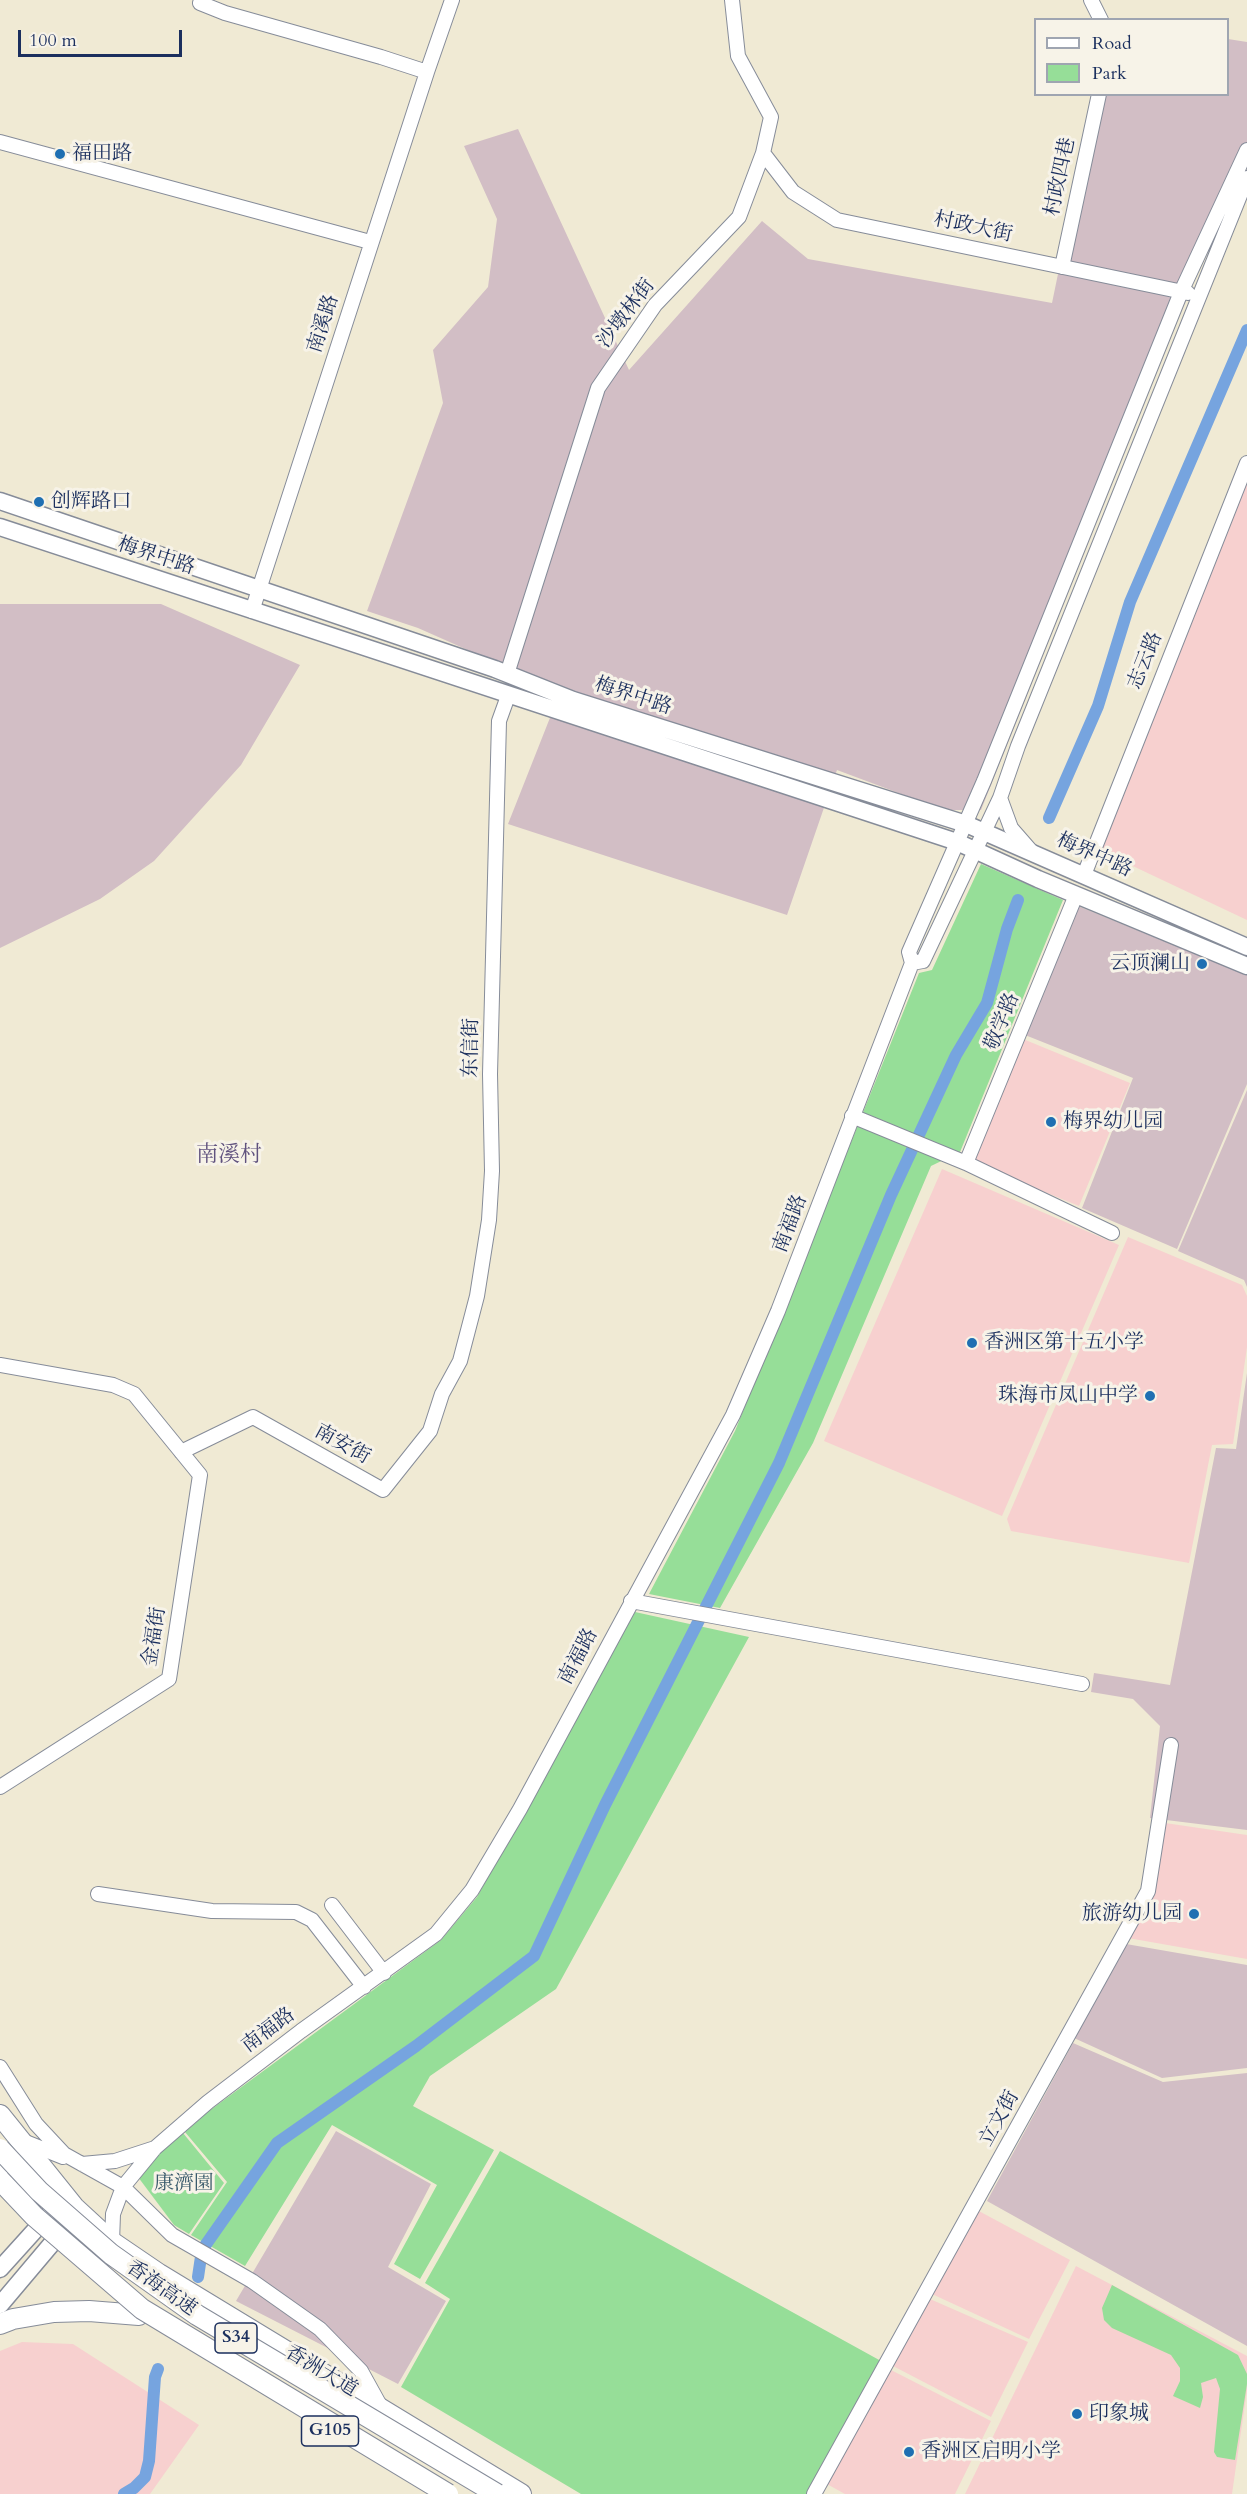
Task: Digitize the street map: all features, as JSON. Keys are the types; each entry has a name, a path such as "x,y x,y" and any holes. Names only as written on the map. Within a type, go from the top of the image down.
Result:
{"highway":[{"name":"香洲大道","path":"0,2115 72,2204 112,2242 159,2274 382,2409 510,2493"},
{"name":"香海高速","path":"0,2149 39,2191 111,2254 198,2315 510,2493"},
{"name":"G105","path":"0,2164 78,2260 139,2315 434,2494"},
{"name":"香海高速","path":"0,2180 34,2216 142,2309 448,2494"},
{"path":"0,2324 54,2312 89,2311 139,2315"}],"main road":[{"name":"梅界中路","path":"0,501 260,588 507,674 573,700 966,824 1247,947"},
{"name":"梅界中路","path":"0,527 957,842 1076,895 1247,966"},
{"path":"0,2269 44,2221 72,2204"},
{"path":"0,2305 58,2238 72,2204"}],"street":[{"name":"南溪路","path":"252,611 370,242 452,0"},
{"name":"沙墩林街","path":"507,674 598,388 655,304 739,217 763,153 771,117 738,56 732,0"},
{"path":"1091,0 1100,18"},
{"path":"200,3 225,13 427,72"},
{"name":"村政四巷","path":"1062,267 1099,96"},
{"path":"0,142 370,242"},
{"path":"1247,150 1181,292 966,824 909,952 912,963 923,961 1000,798 1018,746 1247,178"},
{"name":"村政大街","path":"763,153 793,192 837,219 1199,296"},
{"name":"志云路","path":"1084,874 1243,465"},
{"name":"东信街","path":"442,1394 460,1361 477,1296 489,1220 492,1171 490,1074 499,722 508,696"},
{"path":"1000,798 1011,828 1032,852"},
{"path":"1110,909 1118,890"},
{"name":"敬学路","path":"966,1163 1076,895"},
{"name":"南福路","path":"112,2242 113,2214 123,2187 155,2148 208,2102 436,1934 472,1890 520,1809 733,1415 778,1311 912,963"},
{"path":"852,1116 966,1163 1112,1233"},
{"path":"0,1365 113,1385 134,1394 181,1452"},
{"name":"南安街","path":"181,1452 253,1417 383,1490 430,1431 442,1394"},
{"name":"金福街","path":"0,1786 169,1679 200,1476 181,1452"},
{"path":"631,1601 1082,1684"},
{"name":"立文街","path":"814,2494 1148,1891 1171,1745"},
{"path":"98,1894 212,1911 296,1912 312,1920 364,1987"},
{"path":"332,1905 384,1972"},
{"path":"0,2067 36,2124 64,2154 123,2187 172,2235 292,2307 333,2340 361,2371 382,2409"},
{"path":"18,2139 80,2164 115,2161 155,2148"}],"shaded area":[{"path":"1229,39 1247,42 1247,144 981,810 944,810 837,770 787,915 508,824 557,700 488,659 418,628 367,611 443,403 433,350 488,287 497,219 464,146 518,129 629,370 762,221 808,259 1052,303 1095,96 1229,96"},
{"path":"1247,476 1247,920 1101,851"},
{"path":"0,604 161,604 300,665 241,765 154,861 100,899 0,948"},
{"path":"1078,906 1247,975 1247,1084 1177,1249 1082,1208 1133,1078 1025,1035"},
{"name":"梅界幼儿园","path":"1023,1039 1130,1083 1079,1206 971,1162"},
{"path":"1247,1090 1247,1287 1244,1280 1178,1251"},
{"name":"香洲区第十五小学","path":"942,1169 1119,1245 1002,1516 824,1441"},
{"name":"珠海市凤山中学","path":"1128,1237 1242,1285 1247,1296 1247,1347 1233,1444 1212,1445 1189,1563 1011,1531 1007,1519"},
{"path":"1247,1373 1247,1830 1150,1818 1160,1726 1133,1699 1091,1692 1094,1673 1170,1685 1216,1448 1236,1449"},
{"name":"旅游幼儿园","path":"1165,1823 1247,1835 1247,1959 1128,1938"},
{"path":"1126,1944 1247,1965 1247,2068 1162,2078 1074,2038"},
{"path":"1073,2043 1163,2082 1247,2073 1247,2346 987,2201"},
{"path":"336,2131 431,2184 388,2267 446,2301 398,2384 236,2301"},
{"path":"977,2210 1070,2260 1029,2339 932,2294"},
{"path":"1076,2266 1247,2356 1247,2390 1232,2494 965,2494"},
{"path":"930,2299 1028,2342 991,2417 893,2366"},
{"path":"22,2342 73,2344 199,2425 150,2494 0,2494 0,2351"},
{"name":"香洲区启明小学","path":"891,2370 991,2421 955,2494 845,2494 825,2483"}],"green space":[{"path":"981,864 1063,900 960,1152 931,1166 813,1443 720,1608 649,1594 735,1431 919,973 932,970"},
{"path":"635,1612 749,1637 556,1989 430,2076 413,2106 494,2150 420,2279 394,2264 437,2185 332,2125 245,2266 191,2235 227,2182 185,2132 209,2111 441,1940 477,1897"},
{"name":"康濟園","path":"183,2133 224,2183 189,2234 174,2225 138,2177 159,2151"},
{"path":"500,2151 881,2361 808,2494 581,2494 401,2387 450,2299 425,2283"},
{"path":"1112,2285 1238,2355 1247,2374 1247,2384 1235,2460 1217,2457 1214,2452 1220,2389 1216,2378 1201,2383 1203,2397 1200,2408 1173,2396 1180,2381 1180,2368 1171,2355 1112,2328 1104,2320 1102,2308"}],"waterway":[{"path":"1049,818 1098,706 1130,602 1247,330"},
{"path":"198,2277 202,2250 277,2143 416,2046 534,1956 605,1805 779,1463 891,1195 956,1055 987,1003 1007,929 1018,900"},
{"path":"124,2494 145,2477 149,2461 155,2377 158,2369"}],"place":[{"name":"福田路","path":"60,154"},
{"name":"创辉路口","path":"39,502"},
{"name":"云顶澜山","path":"1202,964"},
{"name":"梅界幼儿园","path":"1051,1122"},
{"name":"香洲区第十五小学","path":"972,1343"},
{"name":"珠海市凤山中学","path":"1150,1396"},
{"name":"旅游幼儿园","path":"1194,1914"},
{"name":"印象城","path":"1077,2414"},
{"name":"香洲区启明小学","path":"909,2452"}],"district":[{"name":"南溪村","path":"229,1156"}]}
